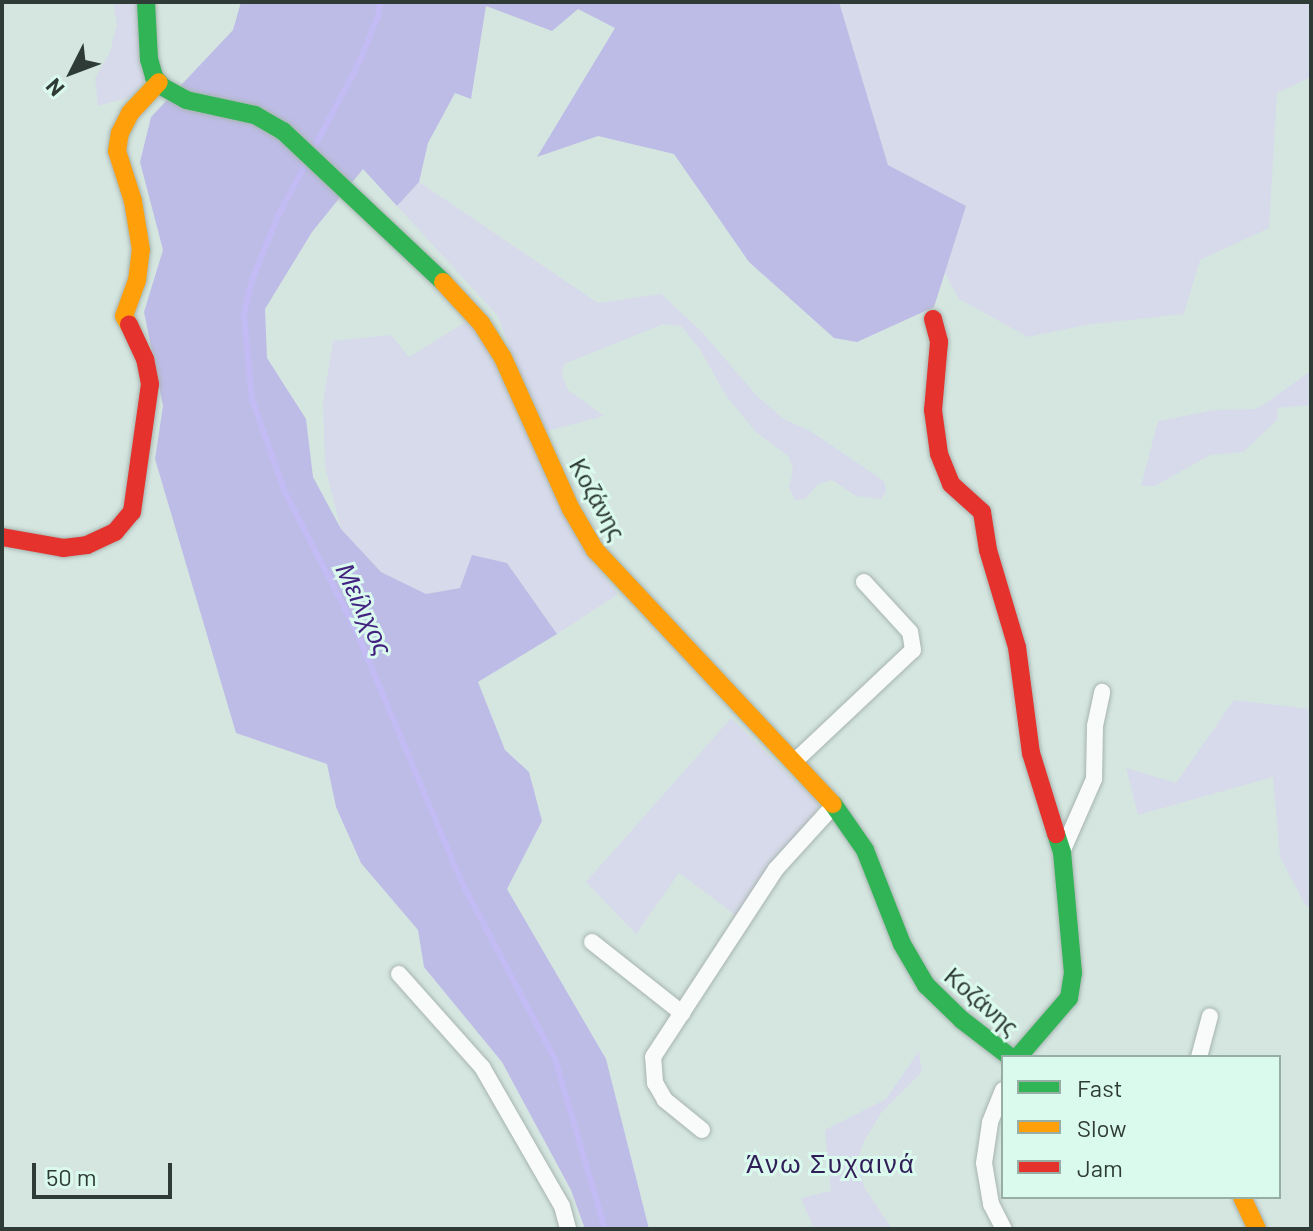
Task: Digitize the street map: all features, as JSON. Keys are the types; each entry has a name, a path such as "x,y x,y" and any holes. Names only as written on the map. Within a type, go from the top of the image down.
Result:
{"street":[{"path":"2,537 63,548 87,545 115,532 132,512 150,384 145,359 124,316 137,281 141,240 133,201 117,151 120,133 130,113 159,82 149,59 146,2"},
{"name":"Κοζάνης","path":"159,82 186,100 242,111 271,122 340,181 481,323 503,358 571,509 595,550 834,805 859,839 902,944 926,985 962,1020 1007,1055"},
{"path":"933,319 939,342 933,405 939,454 951,484 982,512 988,550 1017,647 1029,745 1062,852 1073,973 1069,998 1020,1055"},
{"path":"794,762 913,650 910,632 864,582"},
{"path":"1062,852 1094,779 1095,726 1102,692"},
{"path":"702,1130 665,1100 655,1083 653,1057 776,869 834,805"},
{"path":"592,942 682,1013"},
{"path":"399,974 482,1067 562,1206 568,1229"},
{"path":"1200,1055 1210,1016"},
{"path":"1001,1095 990,1123 984,1163 991,1204 1004,1229"},
{"path":"1243,1199 1257,1229"}],"shaded area":[{"path":"113,2 141,2 146,79 131,97 98,106 95,78 110,52 117,24"},
{"path":"241,2 839,2 888,165 966,206 934,307 857,342 834,338 749,262 674,154 598,136 537,157 615,28 578,9 552,31 486,6 471,99 455,93 428,143 419,182 397,206 363,169 312,232 265,309 267,358 306,419 313,477 341,529 381,572 426,594 460,588 472,555 507,563 557,634 478,682 505,750 529,772 542,821 507,889 606,1059 649,1229 585,1229 571,1190 502,1062 424,967 418,930 361,863 336,807 327,764 236,733 155,459 163,406 144,312 163,250 140,162 151,117 233,30"},
{"path":"839,2 1311,2 1311,77 1277,93 1269,228 1200,260 1184,314 1086,325 1028,337 959,299 945,273 966,206 888,165"},
{"path":"419,182 598,303 661,294 701,331 757,396 784,419 812,432 884,481 886,492 881,499 856,496 832,480 818,484 805,499 795,500 789,488 793,470 789,457 756,432 727,397 699,348 681,326 663,324 564,364 562,374 568,390 604,416 543,432 497,315 397,206"},
{"path":"472,318 591,560 618,594 557,634 507,563 460,588 426,594 381,572 341,529 325,467 323,401 333,341 391,335 409,357"},
{"path":"1311,371 1311,405 1278,408 1277,420 1243,452 1210,455 1155,486 1141,486 1158,421 1215,410 1257,409"},
{"path":"1234,700 1311,709 1311,906 1306,906 1280,857 1273,777 1138,815 1126,768 1176,783"},
{"path":"731,718 819,804 814,819 738,917 679,873 636,934 586,882"},
{"path":"919,1051 922,1072 881,1113 863,1143 858,1159 864,1187 892,1229 814,1229 801,1198 831,1191 825,1130 886,1099"}],"waterway":[{"name":"Μείλιχος","path":"312,151 358,65 378,16 380,2"},
{"name":"Μείλιχος","path":"307,161 278,216 252,280 244,315 252,400 285,492 354,626 461,881 555,1059 605,1229"}],"traffic: fast":[{"path":"146,2 149,59 154,77 163,87 186,100 255,115 283,131 443,282"},
{"path":"833,804 865,850 902,944 926,985 962,1020 1007,1055"},
{"path":"1020,1055 1069,998 1073,973 1062,852 1056,834"}],"traffic: slow":[{"path":"129,325 124,316 137,281 141,250 133,201 117,151 120,133 130,113 159,82"},
{"path":"443,282 481,323 503,358 571,509 595,550 833,804"},
{"path":"1243,1199 1257,1229"}],"traffic: jam":[{"path":"933,319 939,342 933,410 939,454 951,484 982,512 988,550 1017,647 1031,753 1056,834"},
{"path":"2,537 63,548 87,545 115,532 132,512 150,384 145,359 129,325"}],"district":[{"name":"Άνω Συχαινά","path":"831,1163"}]}
